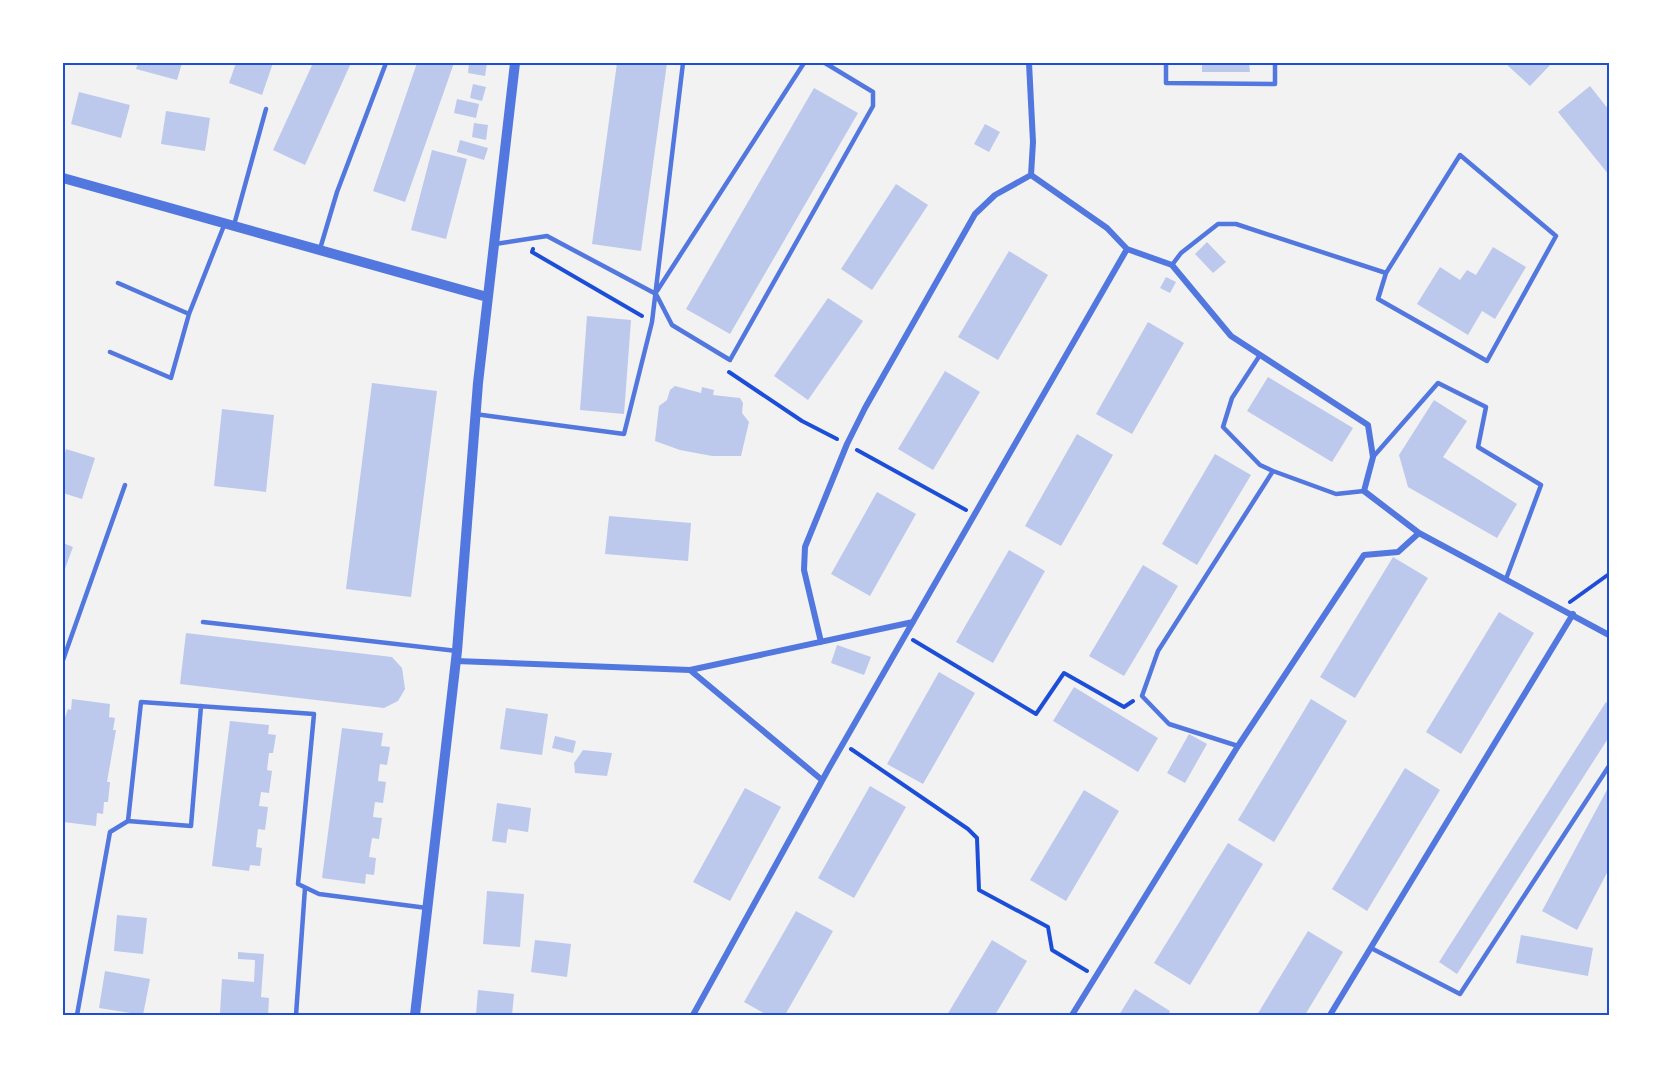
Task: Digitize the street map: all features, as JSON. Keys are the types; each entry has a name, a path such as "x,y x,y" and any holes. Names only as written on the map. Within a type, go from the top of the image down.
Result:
{"street":[{"path":"415,1015 457,656 475,414 492,245 515,63"},
{"path":"1029,63 1033,142 1031,176"},
{"path":"1031,176 1107,228 1127,249 1172,265 1231,336 1368,425 1373,457 1364,491 1419,534 1563,608 1609,635"},
{"path":"821,642 804,570 805,547 847,444 975,214 995,195 1031,176"},
{"path":"63,178 487,297"},
{"path":"693,1015 822,780 1127,249"},
{"path":"1072,1015 1238,746 1364,555 1398,552 1419,534"},
{"path":"1330,1015 1573,614"},
{"path":"457,656 690,670 913,622"},
{"path":"690,670 822,780"}],"lane":[{"path":"320,249 337,192 386,63"},
{"path":"475,414 624,434 652,322 683,63"},
{"path":"656,294 804,63"},
{"path":"492,245 547,236 656,294 672,325 730,360 873,106 873,92 825,63"},
{"path":"1166,63 1166,83 1275,84 1275,63"},
{"path":"110,352 171,378 189,314 229,224 266,110"},
{"path":"1460,155 1556,236 1487,361 1378,299 1386,273 1460,155"},
{"path":"1172,265 1181,253 1218,224 1236,224 1386,273"},
{"path":"118,283 189,314"},
{"path":"1260,355 1232,398 1223,427 1260,465 1273,471 1336,494 1364,491"},
{"path":"1373,457 1438,383 1486,407 1478,447 1541,485 1506,579"},
{"path":"1238,746 1169,724 1142,696 1158,651 1273,471"},
{"path":"63,660 125,485"},
{"path":"203,622 457,656"},
{"path":"128,821 141,702 314,714 298,884 319,894 427,908"},
{"path":"77,1015 110,832 128,821 191,826 201,706"},
{"path":"1371,948 1460,994 1609,766"},
{"path":"296,1015 305,888"}],"path":[{"path":"537,237 532,252 652,322"},
{"path":"722,368 802,421 974,515"},
{"path":"1563,608 1609,574"},
{"path":"905,635 1036,714 1064,673 1124,707 1142,696"},
{"path":"843,743 968,828 977,838 979,890 1048,927 1052,950 1096,977"}],"building":[{"path":"138,63 182,63 177,80 136,69"},
{"path":"236,63 273,63 262,95 229,83"},
{"path":"313,63 351,63 305,165 273,150"},
{"path":"417,63 454,63 405,202 373,191"},
{"path":"469,63 487,63 485,76 468,73"},
{"path":"617,63 667,63 641,251 592,244"},
{"path":"1202,63 1249,63 1250,72 1202,72"},
{"path":"1505,63 1552,63 1530,86"},
{"path":"473,84 486,87 482,101 470,98"},
{"path":"1590,86 1609,110 1609,175 1558,112"},
{"path":"814,88 858,113 730,334 686,309"},
{"path":"79,92 130,105 121,138 71,124"},
{"path":"457,99 479,104 476,118 454,113"},
{"path":"166,111 210,118 205,151 161,144"},
{"path":"474,123 488,125 486,140 472,137"},
{"path":"985,124 1000,132 989,152 974,144"},
{"path":"460,140 488,148 484,160 457,152"},
{"path":"432,150 467,159 446,239 411,230"},
{"path":"896,184 928,205 872,290 841,269"},
{"path":"1207,242 1226,262 1213,273 1195,254"},
{"path":"1493,247 1526,267 1495,319 1482,311 1468,335 1417,304 1440,267 1460,280 1467,270 1476,275"},
{"path":"1009,251 1048,275 998,360 958,337"},
{"path":"1166,277 1176,282 1170,293 1160,288"},
{"path":"828,298 863,321 808,400 774,376"},
{"path":"587,316 631,320 624,414 580,410"},
{"path":"1148,322 1184,343 1132,434 1096,414"},
{"path":"945,371 980,392 933,470 898,449"},
{"path":"1268,377 1353,428 1332,462 1247,411"},
{"path":"372,383 437,391 411,597 346,589"},
{"path":"675,386 701,393 702,387 714,390 713,395 740,398 743,403 742,413 749,422 741,456 712,456 680,450 655,441 659,406 667,400 670,390"},
{"path":"1434,400 1467,421 1443,457 1517,504 1497,538 1408,487 1399,455"},
{"path":"222,409 274,415 266,492 214,486"},
{"path":"1077,434 1113,455 1061,546 1025,526"},
{"path":"66,449 95,458 82,499 63,493 63,459"},
{"path":"1215,454 1251,475 1197,565 1162,544"},
{"path":"877,492 916,514 870,596 831,574"},
{"path":"609,516 691,523 688,561 605,554"},
{"path":"63,543 73,547 63,574"},
{"path":"1009,550 1045,571 993,663 956,642"},
{"path":"1393,557 1428,578 1355,698 1320,677"},
{"path":"1143,565 1178,586 1124,676 1089,656"},
{"path":"1499,612 1534,633 1461,754 1426,732"},
{"path":"186,633 392,657 402,668 405,689 398,701 384,708 180,684"},
{"path":"837,645 871,657 864,675 831,663"},
{"path":"939,672 975,693 923,784 887,764"},
{"path":"1074,687 1158,738 1138,772 1053,721"},
{"path":"72,699 110,704 109,717 115,718 113,730 116,730 107,782 110,782 108,802 104,802 103,814 97,813 96,826 63,822 63,723 68,709 71,710"},
{"path":"1311,699 1347,721 1274,842 1238,820"},
{"path":"1606,702 1609,704 1609,737 1457,974 1439,962"},
{"path":"506,708 548,714 542,755 500,749"},
{"path":"230,721 269,725 268,734 276,735 273,753 269,753 267,770 272,771 269,793 261,792 259,806 268,807 265,830 258,829 256,847 262,848 260,866 250,865 249,871 212,866"},
{"path":"342,728 383,733 381,746 390,747 387,765 380,764 378,781 386,782 383,803 375,802 373,817 382,818 379,839 372,838 369,857 376,858 374,875 366,874 365,884 322,878"},
{"path":"1189,734 1207,744 1185,783 1167,773"},
{"path":"555,736 576,741 573,753 552,748"},
{"path":"583,750 612,753 607,776 575,773 574,763"},
{"path":"1405,768 1440,790 1367,911 1332,889"},
{"path":"870,786 906,807 854,898 818,878"},
{"path":"1609,786 1609,869 1577,930 1542,911"},
{"path":"745,788 781,807 730,901 693,882"},
{"path":"1084,790 1119,811 1066,901 1030,880"},
{"path":"497,803 531,808 528,832 508,829 506,843 492,841"},
{"path":"1228,843 1263,864 1190,985 1154,963"},
{"path":"487,891 524,894 520,947 483,944"},
{"path":"796,911 833,931 785,1015 767,1015 744,1002"},
{"path":"117,915 147,918 143,954 114,951"},
{"path":"1308,931 1343,952 1305,1015 1257,1015"},
{"path":"1521,935 1593,948 1588,976 1516,963"},
{"path":"535,940 571,944 567,977 531,972"},
{"path":"992,940 1027,961 995,1015 947,1015"},
{"path":"238,952 264,954 261,997 269,998 268,1015 220,1013 222,979 254,982 255,960 238,959"},
{"path":"105,971 150,979 143,1015 99,1008"},
{"path":"1135,989 1170,1011 1168,1015 1119,1015"},
{"path":"478,990 514,994 512,1015 476,1015"}]}
